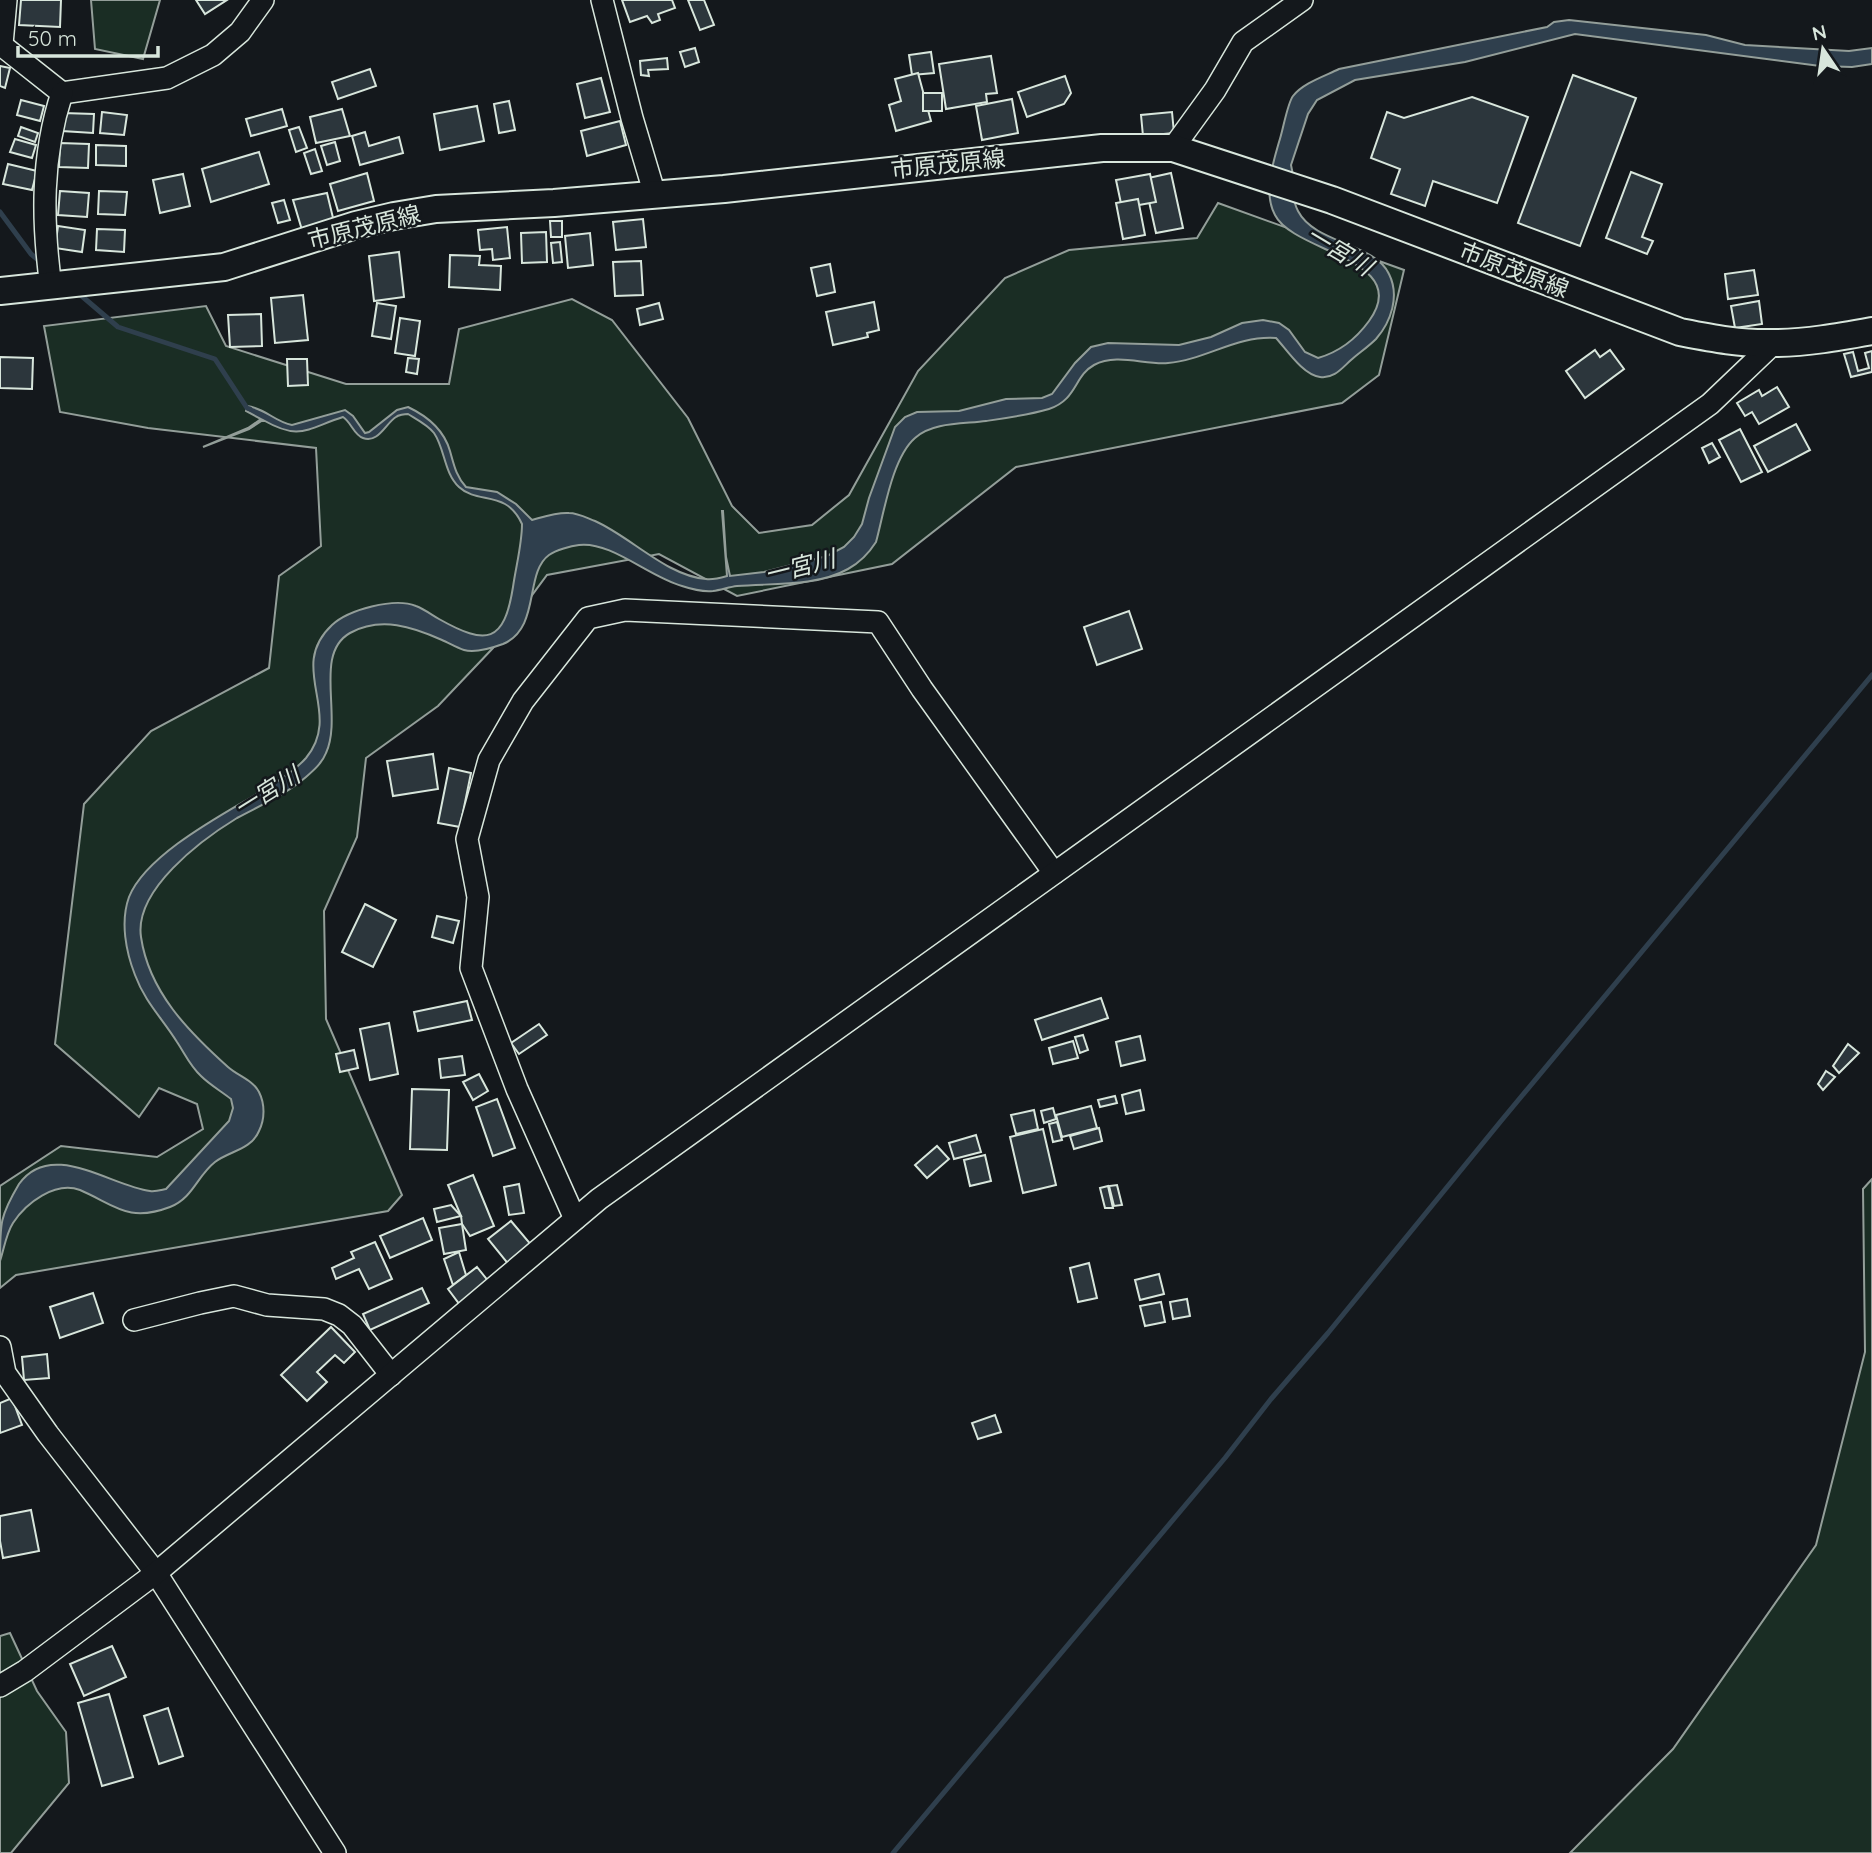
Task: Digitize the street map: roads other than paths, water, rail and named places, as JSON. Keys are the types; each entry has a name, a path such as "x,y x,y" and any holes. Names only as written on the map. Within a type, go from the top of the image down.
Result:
{"main road":[{"name":"市原茂原線","path":"0,291 224,267 394,216 436,209 655,195 1102,148 1178,150 1332,200 1680,332 1731,341 1774,343 1833,338 1872,331"}],"street":[{"path":"6,0 1,44 62,93 167,78 213,55 240,32 262,0"},
{"path":"603,0 632,118 655,195"},
{"path":"1178,150 1243,41 1302,0"},
{"path":"51,287 44,240 43,200 51,126 62,93"},
{"path":"0,1686 25,1671 156,1573 599,1199 1710,404 1774,343"},
{"path":"575,1219 517,1089 471,968 478,897 467,839 489,760 523,701 588,618 625,610 878,622 929,699 1054,873"},
{"path":"134,1320 234,1296 267,1305 324,1309 339,1315 352,1325 391,1375"},
{"path":"0,1347 5,1373 48,1434 156,1573 324,1849"}],"water":[{"name":"一宮川","path":"1569,20 1706,35 1745,45 1849,51 1872,48 1872,64 1852,67 1820,66 1575,34 1465,62 1355,80 1317,100 1308,114 1291,165 1293,175 1290,180 1294,200 1306,222 1382,264 1389,274 1394,291 1390,317 1381,332 1334,375 1320,377 1308,372 1276,338 1248,340 1168,363 1121,360 1103,362 1087,370 1065,400 1049,409 986,421 939,426 915,438 907,447 895,472 876,542 860,561 835,575 808,581 701,591 669,581 604,548 579,545 552,553 541,563 523,626 503,644 484,650 468,651 420,631 385,624 350,633 339,643 333,655 332,722 326,753 320,763 290,789 237,818 189,853 159,884 142,919 141,937 145,957 162,993 185,1025 213,1054 253,1084 259,1092 264,1112 259,1131 251,1142 215,1162 184,1198 170,1207 132,1213 80,1190 70,1188 51,1191 33,1201 13,1223 0,1261 1,1228 5,1212 19,1184 32,1171 47,1165 64,1165 134,1187 152,1191 166,1189 229,1121 233,1108 231,1099 194,1068 139,985 127,947 126,907 137,882 165,854 200,828 280,780 306,758 316,741 320,724 314,674 314,657 319,641 332,625 349,614 384,604 416,606 456,628 481,636 498,629 509,606 522,524 508,506 459,487 450,475 438,439 425,425 408,414 400,415 377,436 368,439 357,434 343,417 303,431 286,430 263,420 249,429 203,447 248,428 261,419 246,411 247,406 292,425 345,410 365,433 397,410 408,407 428,419 439,430 466,487 497,492 516,504 532,520 564,513 586,517 609,528 663,564 692,576 711,579 727,576 722,511 730,576 764,572 827,556 844,547 854,537 862,524 895,427 905,417 917,412 959,411 1006,399 1042,398 1052,394 1091,347 1108,343 1179,345 1211,337 1242,323 1263,320 1279,323 1289,330 1305,352 1318,358 1346,344 1369,321 1379,300 1376,284 1364,270 1286,228 1271,206 1269,188 1272,169 1293,96 1308,84 1339,69 1547,27 1554,22"}],"waterway":[{"path":"0,212 31,254 43,264"},
{"path":"77,292 118,327 215,359 250,409"},
{"path":"893,1853 1225,1458 1271,1399 1872,675"}]}
